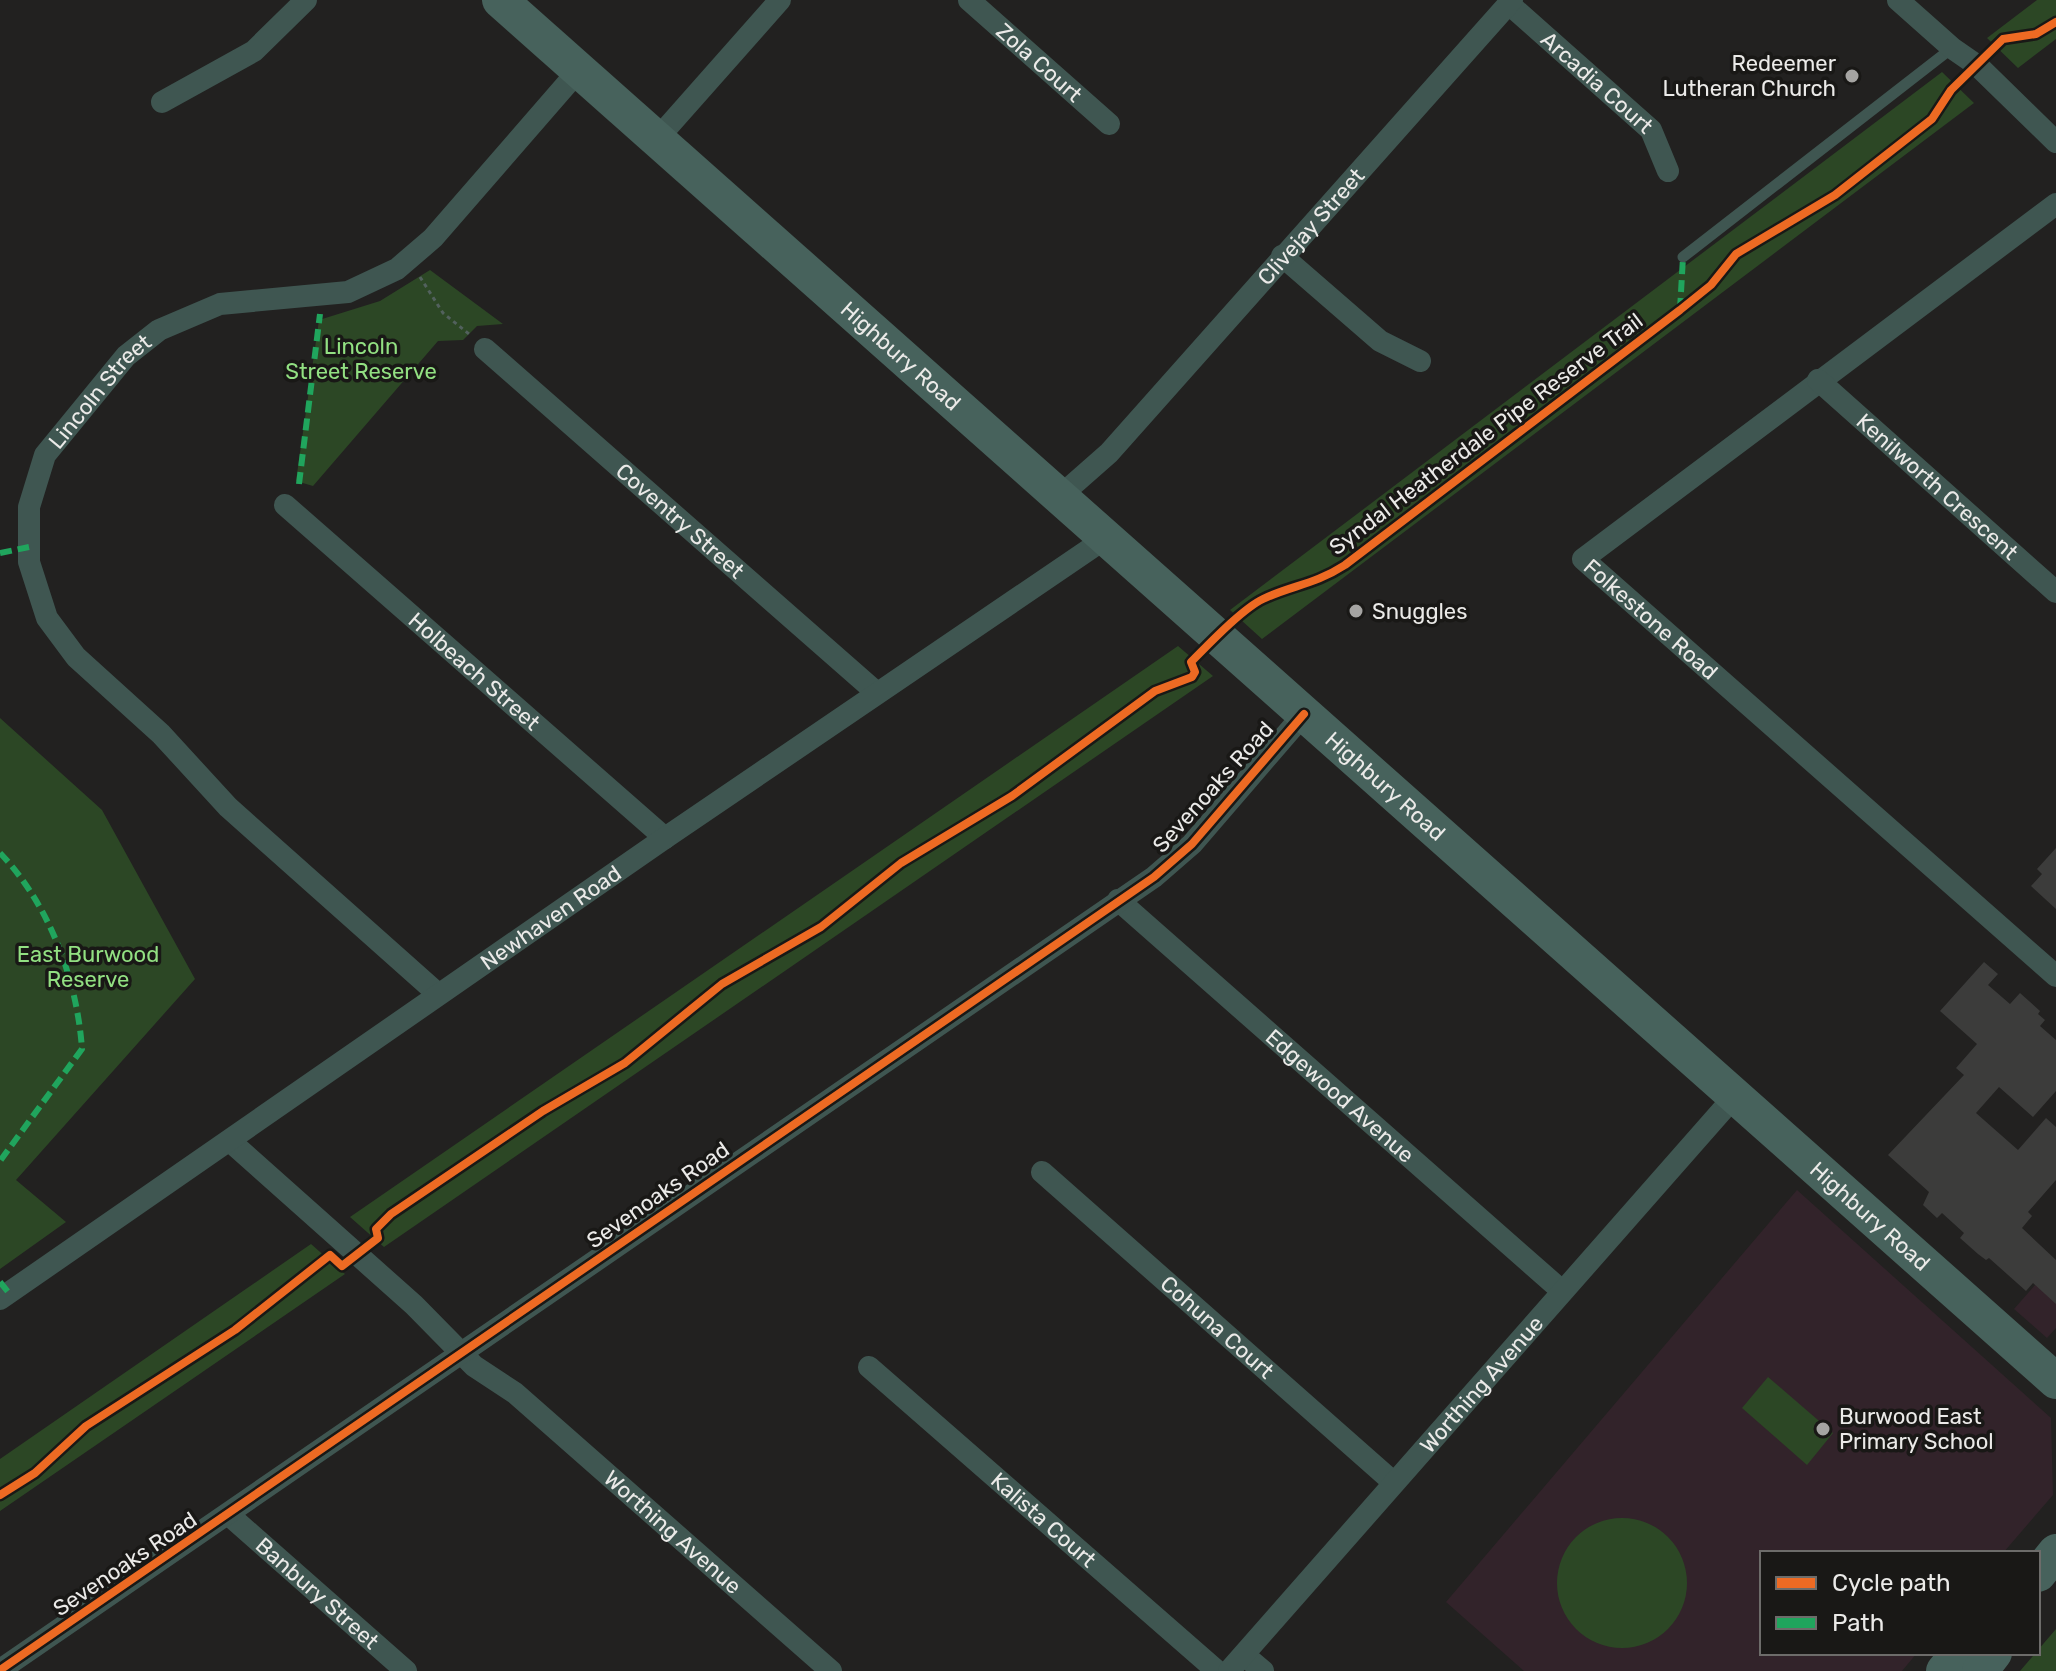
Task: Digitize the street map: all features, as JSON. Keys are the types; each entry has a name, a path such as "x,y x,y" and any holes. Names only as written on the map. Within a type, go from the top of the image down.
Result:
{"main road":[{"name":"Highbury Road","path":"500,0 1734,1097 2053,1376"},
{"path":"2040,1572 2056,1552"},
{"path":"1944,1671 1957,1655"},
{"path":"1980,1671 1992,1655"}],"street":[{"path":"162,102 254,51 306,0"},
{"path":"657,139 780,0"},
{"name":"Zola Court","path":"969,0 1109,124"},
{"path":"1898,0 1952,48 1978,66 2056,142"},
{"name":"Arcadia Court","path":"1511,2 1651,130 1668,171"},
{"name":"Clivejay Street","path":"1065,503 1511,2"},
{"name":"Lincoln Street","path":"438,994 228,807 141,715 76,657 47,618 29,562 29,507 45,455 126,356 159,330 220,304 348,292 397,269 433,238 579,70"},
{"name":"Folkestone Road","path":"2056,204 1583,559 2056,976"},
{"path":"1282,256 1380,341 1420,361"},
{"name":"Coventry Street","path":"477,342 877,693"},
{"name":"Kenilworth Crescent","path":"1818,380 2056,592"},
{"name":"Holbeach Street","path":"285,505 665,838"},
{"name":"Newhaven Road","path":"0,1299 231,1142 438,994 1106,538"},
{"name":"Sevenoaks Road","path":"9,1668 466,1349 1154,877 1192,844 1304,714"},
{"name":"Edgewood Avenue","path":"1118,900 1562,1291"},
{"name":"Worthing Avenue","path":"1237,1663 1734,1097"},
{"name":"Worthing Avenue","path":"231,1142 831,1671"},
{"name":"Cohuna Court","path":"1042,1172 1393,1482"},
{"name":"Kalista Court","path":"869,1367 1217,1671"},
{"name":"Banbury Street","path":"229,1515 406,1671"},
{"path":"1237,1663 1263,1671"}],"lane":[{"path":"1683,257 1952,48"}],"path":[{"path":"418,274 443,313 477,342"}],"shaded area":[{"name":"Burwood East Primary School","path":"1797,1190 2051,1418 2053,1495 2005,1551 1760,1551 1760,1655 1915,1655 1902,1671 1524,1671 1446,1602"},
{"path":"2056,1261 2056,1328 2047,1338 2014,1309"}],"green space":[{"path":"2037,0 2056,0 2056,39 2018,68 1987,38"},
{"path":"1942,72 1974,103 1262,639 1230,610"},
{"name":"Lincoln Street Reserve","path":"430,270 503,324 477,326 463,340 438,341 313,486 296,481 319,320 380,301"},
{"path":"1178,646 1213,676 384,1247 350,1217"},
{"name":"East Burwood Reserve","path":"0,718 102,810 195,979 16,1180 66,1222 0,1269"},
{"path":"311,1244 345,1274 0,1511 0,1459"},
{"path":"1768,1377 1833,1433 1807,1465 1742,1408"},
{"path":"1622,1518 1647,1523 1668,1537 1682,1558 1687,1583 1682,1608 1668,1629 1647,1643 1622,1648 1597,1643 1576,1629 1562,1608 1557,1583 1562,1558 1576,1537 1597,1523"},
{"path":"2056,1629 2056,1671 2020,1671 2034,1655 2040,1655 2040,1648"}],"building":[{"path":"2056,848 2056,909 2031,886 2042,874 2037,869"},
{"path":"1984,962 1998,974 1988,985 2010,1004 2020,993 2040,1011 2038,1014 2045,1020 2040,1026 2056,1040 2056,1091 2033,1117 1999,1087 1976,1113 2018,1150 2046,1118 2056,1127 2056,1180 2028,1212 2032,1216 2022,1228 2056,1260 2056,1304 2033,1283 2026,1291 1989,1258 1986,1260 1960,1238 1964,1233 1942,1213 1937,1218 1923,1205 1929,1192 1888,1155 1964,1075 1956,1068 1977,1044 1940,1011"}],"marked path":[{"path":"1680,310 1683,257"},
{"path":"299,484 320,314"},
{"path":"0,553 29,547"},
{"path":"0,853 33,895 58,944 74,996 82,1049 0,1161"},
{"path":"0,1282 9,1293"}],"cycle path":[{"name":"Syndal Heatherdale Pipe Reserve Trail","path":"0,1495 35,1473 86,1426 235,1330 330,1255 342,1266 378,1238 376,1229 391,1214 543,1111 625,1063 722,984 821,927 901,863 1012,796 1155,691 1192,677 1195,672 1191,662 1245,611 1263,599 1323,577 1345,565 1680,310 1711,285 1736,254 1835,195 1932,119 1951,90 2003,39 2036,34 2056,22"},
{"path":"0,1670 1154,877 1192,844 1304,714"}],"place":[{"name":"Redeemer Lutheran Church","path":"1852,76"},
{"name":"Snuggles","path":"1356,611"},
{"name":"Burwood East Primary School","path":"1823,1429"}]}
